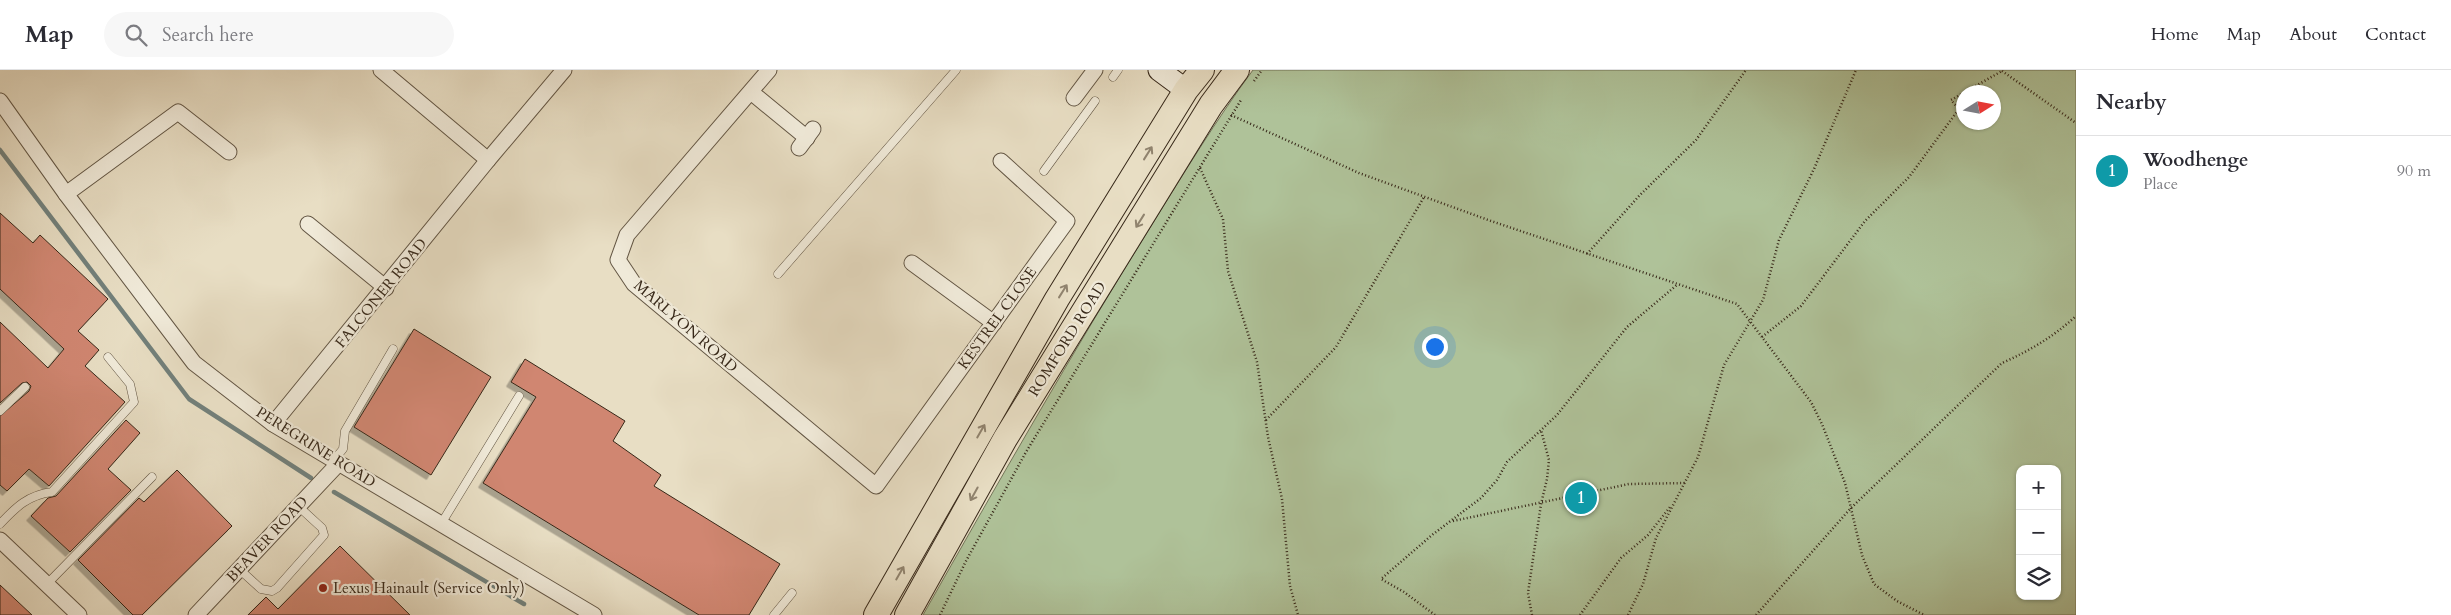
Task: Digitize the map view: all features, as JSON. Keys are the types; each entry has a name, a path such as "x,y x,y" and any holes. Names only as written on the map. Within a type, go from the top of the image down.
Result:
{"main road":[{"name":"ROMFORD ROAD","path":"876,615 1057,299 1186,90 1202,70"},
{"name":"ROMFORD ROAD","path":"907,615 1005,439 1184,148 1221,110 1244,78"},
{"path":"1186,90 1221,110"}],"street":[{"path":"381,70 488,160"},
{"name":"FALCONER ROAD","path":"273,424 386,288 488,160 564,70"},
{"name":"MARLYON ROAD","path":"769,70 627,234 618,260 634,284 876,486"},
{"path":"1074,98 1095,70"},
{"path":"1159,70 1186,90"},
{"path":"750,92 806,138"},
{"name":"PEREGRINE ROAD","path":"0,101 66,194 194,363 273,424 592,615"},
{"path":"66,194 178,112 229,152"},
{"name":"KESTREL CLOSE","path":"876,486 1067,221 1001,161"},
{"path":"308,224 386,288"},
{"path":"912,263 994,323"},
{"name":"BEAVER ROAD","path":"196,615 298,506 337,461"},
{"path":"0,540 79,615"}],"lane":[{"path":"778,274 956,70"},
{"path":"1044,171 1096,101"},
{"path":"337,461 343,449 345,431 393,348"},
{"path":"0,524 18,504 38,493 52,492 134,402 130,384 108,357"},
{"path":"0,411 25,387"},
{"path":"441,524 519,396"},
{"path":"46,584 152,477"},
{"path":"239,569 262,589 272,591 277,588 324,535 322,528 298,506"},
{"path":"774,615 792,593"}],"path":[{"path":"1244,78 1262,70"},
{"path":"1587,254 1639,196 1696,140 1746,70"},
{"path":"1628,615 1643,584 1656,538 1698,457 1724,365 1763,300 1779,240 1814,169 1856,70"},
{"path":"1762,337 1801,306 1865,221 1909,177 1959,109 1951,100 2001,70 2076,123"},
{"path":"940,615 966,561 1026,452 1125,288 1201,169 1221,110 1245,94"},
{"path":"1221,110 1359,173 1587,254 1737,304 1815,409 1845,483 1862,555 1874,584 1897,601 1924,615"},
{"path":"1184,148 1195,156 1223,219 1228,272 1257,362 1266,420 1282,499 1290,586 1298,615"},
{"path":"1266,420 1336,347 1424,197"},
{"path":"1435,615 1404,592 1381,579 1481,498 1497,480 1506,462 1557,415 1628,327 1678,284"},
{"path":"1756,615 1851,508 2002,363 2031,350 2053,336 2076,316"},
{"path":"1532,615 1528,593 1549,460 1541,430"},
{"path":"1451,522 1629,484 1685,482"},
{"path":"1580,615 1621,558 1648,535 1674,502"}],"green space":[{"path":"1253,70 2076,70 2076,615 923,615 1092,322 1213,127"}],"building":[{"path":"0,213 33,243 40,235 108,299 78,331 99,350 85,366 125,402 49,486 29,469 7,491 0,485 0,416 29,391 31,386 27,382 22,383 0,403 0,322 48,368 64,349 0,289"},
{"path":"414,329 491,377 431,475 354,427"},
{"path":"525,359 625,421 613,441 661,475 654,486 780,564 749,615 699,615 483,483 536,397 511,382"},
{"path":"126,420 140,433 108,469 131,490 70,552 31,516 48,498 56,496"},
{"path":"177,470 232,526 142,615 133,615 78,560 139,498 144,502"},
{"path":"340,546 410,615 248,615 266,597 278,609"},
{"path":"0,585 32,615 0,615"}],"waterway":[{"path":"0,150 189,399 311,478"},
{"path":"334,492 524,604"}],"place":[{"name":"Woodhenge","path":"1581,498"},
{"name":"Lexus Hainault (Service Only)","path":"323,588"}]}
